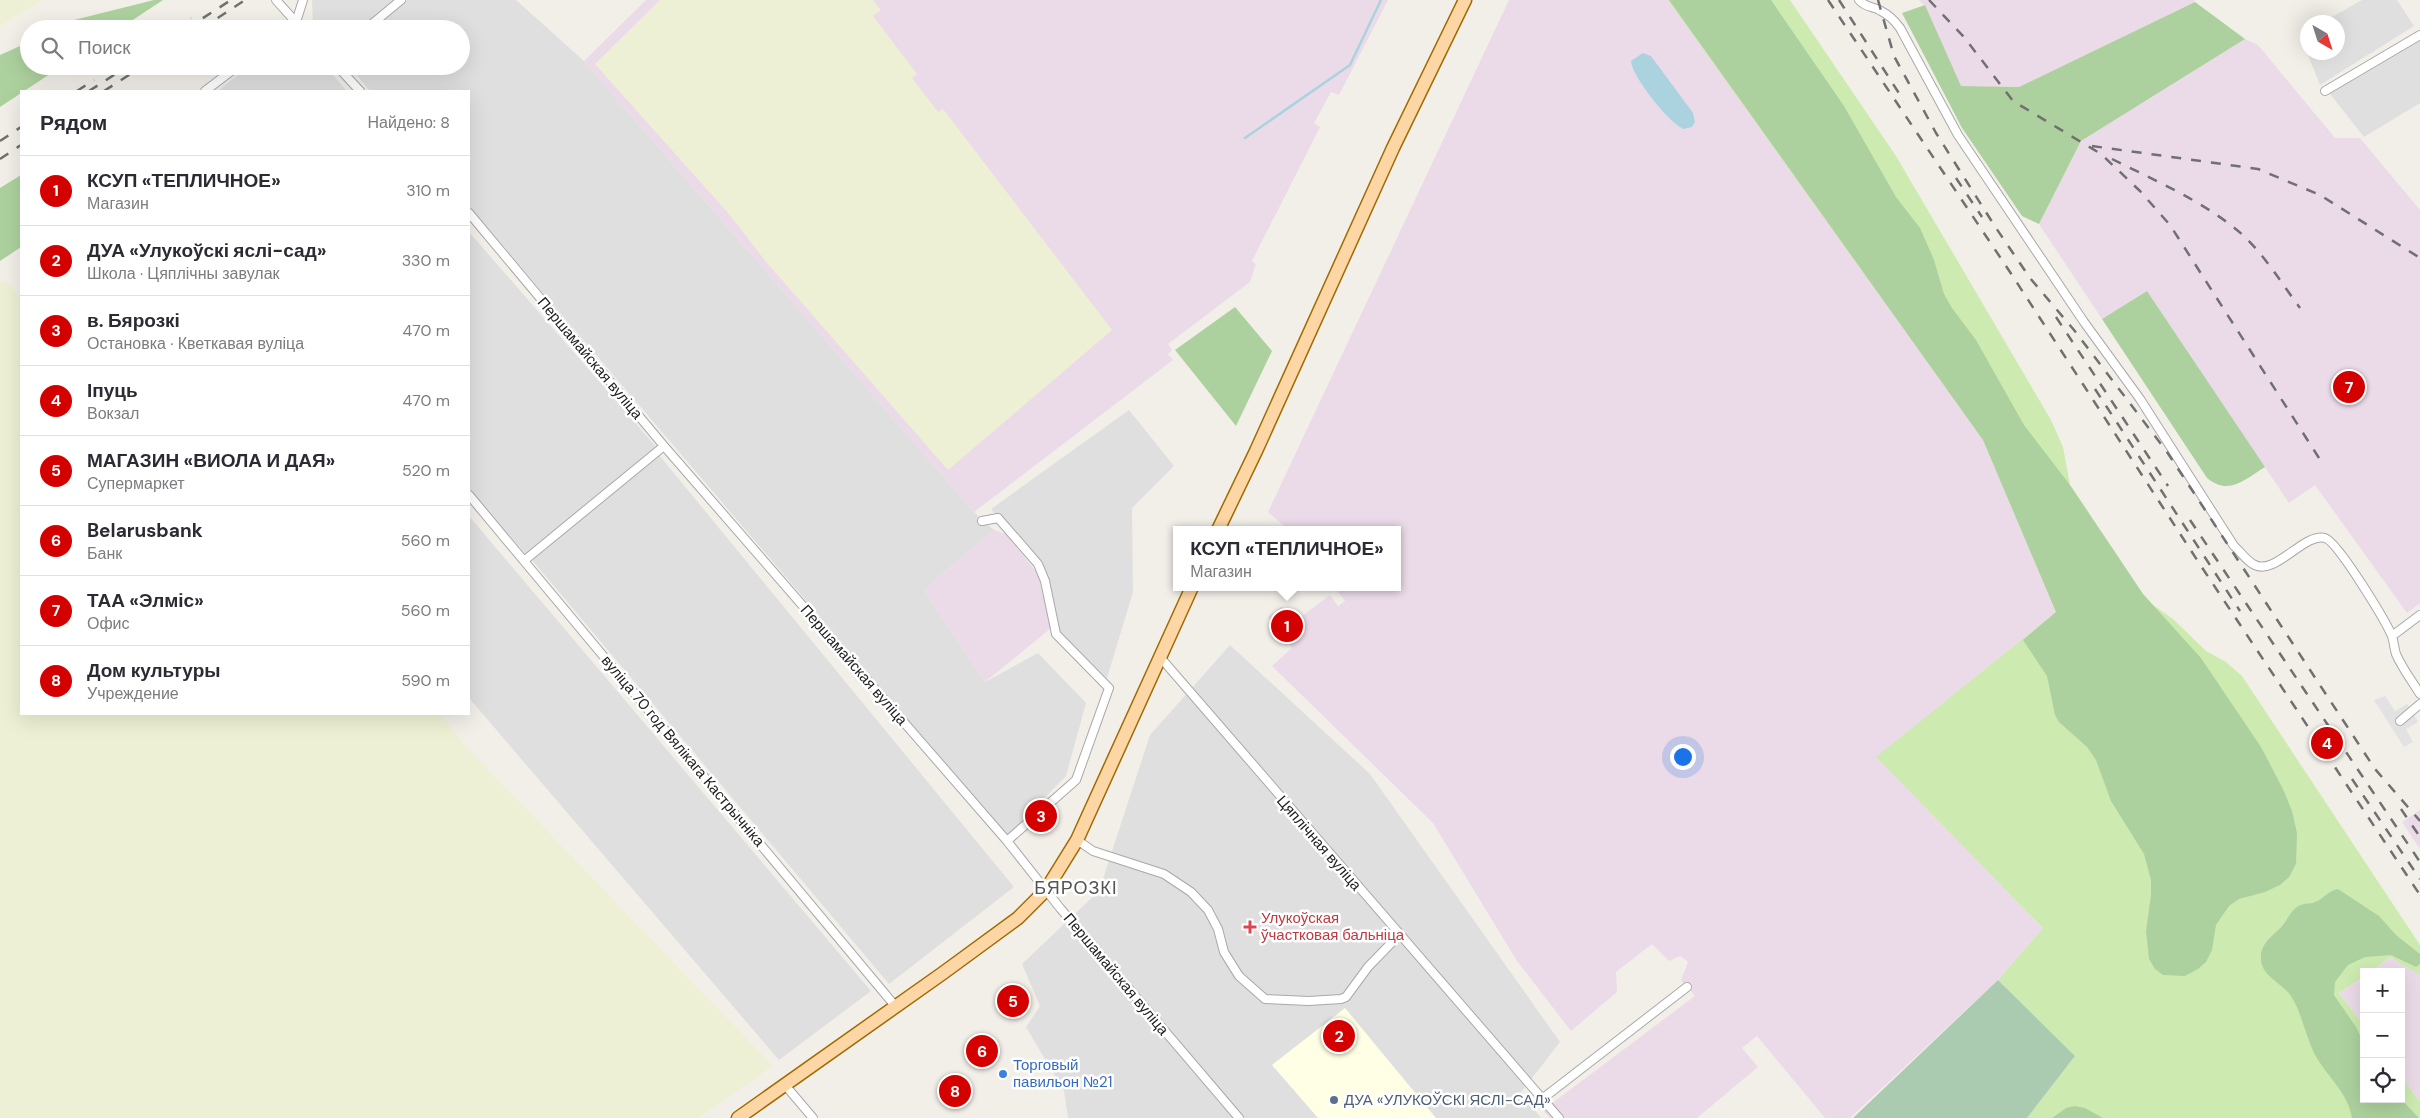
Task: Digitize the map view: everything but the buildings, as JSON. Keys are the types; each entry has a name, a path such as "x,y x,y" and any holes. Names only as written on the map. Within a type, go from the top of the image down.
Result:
{"main road":[{"path":"1220,526 1256,452 1393,148 1465,0"},
{"path":"738,1118 896,1007 1018,918 1046,890 1077,840 1190,591"}],"street":[{"path":"276,0 294,20"},
{"path":"297,20 303,0"},
{"path":"377,20 401,0"},
{"path":"1859,0 1869,8 1880,10 1894,20 1900,28 1958,135 2084,322 2140,399 2234,546 2253,565 2262,567 2271,565 2316,538 2326,538 2345,559 2392,636 2396,654 2420,694"},
{"path":"2325,90 2420,35"},
{"path":"206,90 226,75"},
{"path":"345,75 359,90"},
{"name":"Першамайская вуліца","path":"470,213 664,446 1007,841 1046,890 1239,1118"},
{"path":"525,560 664,446"},
{"name":"вуліца 70 год Вялікага Кастрычніка","path":"470,496 896,1007"},
{"path":"982,522 998,518 1038,564 1045,580 1056,634 1109,688 1076,780 1007,841"},
{"path":"2392,636 2420,615"},
{"name":"Цяплічная вуліца","path":"1160,657 1399,936 1559,1118"},
{"path":"2400,721 2420,704"},
{"path":"1077,840 1093,851 1164,874 1191,892 1208,910 1218,929 1224,952 1239,976 1265,999 1309,1001 1341,999 1346,996 1368,967 1399,936"},
{"path":"1542,1099 1688,987"},
{"path":"785,1085 813,1118"}],"shaded area":[{"path":"0,0 43,0 0,26"},
{"path":"312,0 516,0 584,61 974,512 994,530 924,590 985,682 1038,653 1086,703 1066,776 1007,836 470,207 470,90 369,90 357,75 470,75 470,20 313,20"},
{"path":"646,0 1388,0 1339,95 1331,92 1314,123 1320,127 1252,261 1256,264 1250,282 1168,344 1172,350 1168,354 1173,360 974,512 584,61"},
{"path":"660,0 873,0 881,10 873,16 917,74 912,78 938,112 943,109 1112,330 948,470 767,263 729,214 595,64"},
{"path":"1509,0 1669,0 1983,440 2056,612 1877,757 2043,928 1998,980 1850,1118 1825,1118 1757,1036 1742,1048 1758,1067 1697,1118 1550,1118 1543,1110 1695,996 1681,980 1688,962 1680,956 1669,961 1652,944 1616,972 1617,992 1571,1031 1517,961 1433,823 1272,666 1292,648 1268,617 1282,606 1294,622 1330,595 1338,606 1345,601 1337,591 1401,591 1401,526 1284,526 1268,512"},
{"path":"1919,0 2194,0 2195,2 2019,87 1960,86 1925,6"},
{"path":"2362,0 2397,0 2414,26 2320,85 2310,60 2345,60 2345,15 2335,15"},
{"path":"2420,35 2420,103 2364,137 2330,94"},
{"path":"2245,39 2258,45 2335,138 2360,138 2420,210 2420,603 2407,613 2315,485 2289,503 2147,291 2102,319 2039,224 2081,141"},
{"path":"238,75 333,75 346,90 219,90"},
{"path":"470,233 658,449 527,556 470,489"},
{"path":"5,280 20,297 20,715 441,715 463,743 773,1066 699,1118 0,1118 0,282"},
{"path":"1129,410 1174,466 1132,508 1133,592 1107,678 1056,629 1048,576 991,509"},
{"path":"659,455 1014,887 889,984 532,560"},
{"path":"470,517 871,991 779,1060 470,699"},
{"path":"994,530 1006,534 1038,574 1051,628 985,682 924,590"},
{"path":"1230,645 1370,774 1560,1042 1521,1092 1541,1118 1068,1118 1064,1091 1026,1027 1040,1006 1022,964 1099,891 1150,735"},
{"path":"2385,696 2395,711 2407,704 2418,722 2406,729 2413,742 2404,747 2374,700"},
{"path":"2420,810 2420,849 2402,822"},
{"path":"2390,957 2420,975 2420,1102 2405,1082 2405,968 2375,968"},
{"path":"2360,979 2360,1021 2339,993"},
{"path":"1998,980 2075,1056 2027,1118 1853,1118"},
{"name":"ДУА «УЛУКОЎСКІ ЯСЛІ-САД»","path":"1345,1008 1436,1118 1318,1118 1272,1065"}],"green space":[{"path":"154,0 163,0 133,20 74,20"},
{"path":"1668,0 1790,0 1896,156 2051,420 2063,447 2070,485 2143,594 2153,605 2173,619 2206,651 2226,662 2242,676 2420,945 2420,975 2390,957 2375,968 2360,968 2360,979 2339,993 2360,1021 2360,1103 2405,1103 2405,1082 2420,1102 2420,1118 2027,1118 2075,1056 1998,980 2043,928 1876,757 2056,612 1983,440"},
{"path":"1669,0 1771,0 1844,106 1896,197 1920,228 1934,260 1944,294 1976,340 2024,425 2070,485 2143,594 2201,658 2261,747 2292,811 2297,833 2296,864 2289,877 2280,885 2265,892 2239,899 2229,906 2216,925 2212,950 2206,962 2185,976 2163,975 2155,969 2149,959 2146,931 2151,880 2144,854 2111,801 2096,760 2087,747 2059,722 2055,715 2047,676 2023,640 2056,612 1983,440"},
{"path":"2195,2 2245,39 2081,141 2039,224 2022,216 1962,128 1902,13 1925,5 1961,86 2019,87"},
{"path":"20,46 20,75 48,75 26,90 20,90 20,94 0,107 0,55"},
{"path":"20,176 20,248 0,261 0,188"},
{"path":"2147,291 2265,467 2243,481 2229,486 2222,486 2207,478 2102,319"},
{"path":"1235,307 1272,351 1236,426 1175,350"},
{"path":"2338,889 2379,916 2396,935 2420,954 2420,964 2416,967 2391,955 2365,957 2348,965 2335,982 2334,995 2360,1036 2360,1103 2405,1103 2419,1118 2352,1118 2346,1100 2314,1053 2291,996 2268,975 2262,965 2261,953 2265,944 2283,925 2294,909 2300,905 2318,901 2331,891"},
{"path":"2075,1106 2085,1108 2103,1118 2052,1118 2066,1108"}],"water":[{"path":"1643,53 1651,56 1693,113 1695,122 1692,127 1684,129 1678,126 1644,88 1637,77 1631,61"}],"waterway":[{"path":"1245,138 1350,65 1381,0"}],"railway":[{"path":"200,20 231,0"},
{"path":"215,20 245,0"},
{"path":"1828,0 2010,272 2201,566 2420,895"},
{"path":"1839,0 1904,101"},
{"path":"1878,0 1894,56 1936,133 1996,228 2030,278 2074,330 2167,452 2375,769 2420,821"},
{"path":"1929,0 1964,37 2013,101 2101,154 2140,191 2170,225 2319,458"},
{"path":"91,90 114,75"},
{"path":"106,90 129,75"},
{"path":"79,90 94,80"},
{"path":"0,141 20,128"},
{"path":"0,159 20,146"},
{"path":"2092,146 2258,169 2320,195 2420,258"},
{"path":"2112,159 2189,198 2232,226 2260,254 2300,308"},
{"path":"1956,178 1982,217"},
{"path":"2056,317 2168,486"},
{"path":"2095,389 2240,611"},
{"path":"2190,520 2420,862"},
{"path":"2352,779 2420,879"},
{"path":"2401,809 2420,837"}],"place":[{"name":"ТАА «Элміс»","path":"2349,387"},
{"name":"КСУП «ТЕПЛИЧНОЕ»","path":"1287,626"},
{"name":"Іпуць","path":"2327,743"},
{"name":"в. Бярозкі","path":"1041,816"},
{"name":"Улукоўская ўчастковая бальніца","path":"1250,927"},
{"name":"МАГАЗИН «ВИОЛА И ДАЯ»","path":"1013,1001"},
{"name":"ДУА «Улукоўскі яслі-сад»","path":"1339,1036"},
{"name":"Belarusbank","path":"982,1051"},
{"name":"Торговый павильон №21","path":"1003,1074"},
{"name":"Дом культуры","path":"955,1091"},
{"name":"ДУА «УЛУКОЎСКІ ЯСЛІ-САД»","path":"1334,1100"}],"district":[{"name":"БЯРОЗКІ","path":"1076,888"}]}
